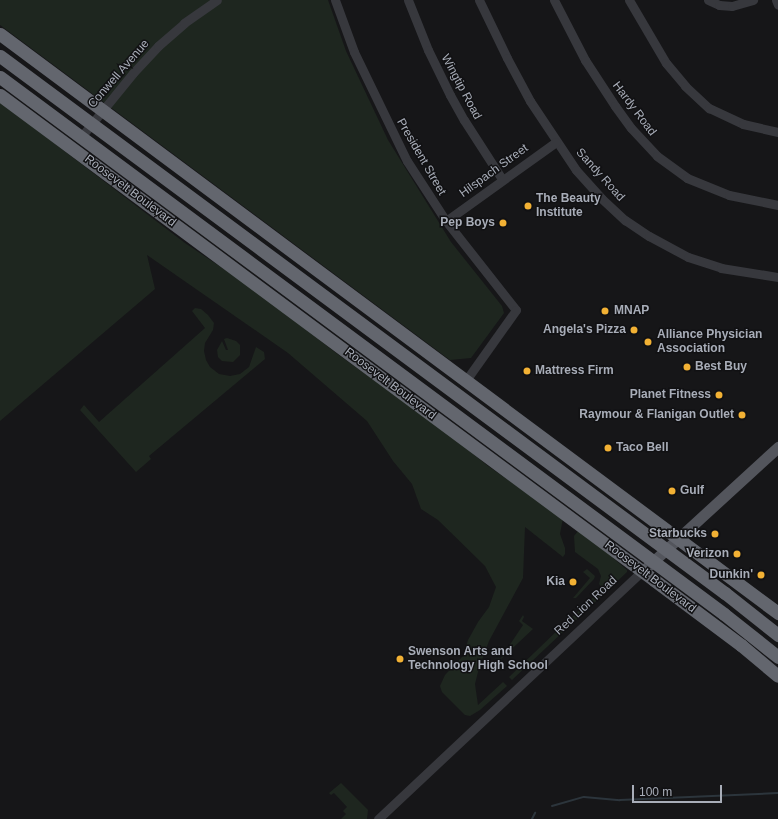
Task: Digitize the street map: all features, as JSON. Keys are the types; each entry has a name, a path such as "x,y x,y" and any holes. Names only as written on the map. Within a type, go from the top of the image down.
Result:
{"highway":[{"path":"0,34 680,538 778,613"},
{"path":"0,56 667,550 778,635"},
{"name":"Roosevelt Boulevard","path":"0,77 654,562 778,657"},
{"name":"Roosevelt Boulevard","path":"0,95 642,571 778,676"},
{"path":"185,172 237,232"},
{"path":"266,292 321,315"},
{"path":"468,424 510,473"},
{"path":"766,666 778,673"}],"main road":[{"name":"Red Lion Road","path":"642,571 654,562 778,447"}],"street":[{"name":"Conwell Avenue","path":"81,137 133,73 158,46 184,23 216,0"},
{"name":"President Street","path":"336,0 354,52 378,106 407,161 446,221 516,310 466,380"},
{"name":"Wingtip Road","path":"408,0 428,50 450,95 502,180"},
{"name":"Sandy Road","path":"479,0 530,101 576,170 601,198 626,220 649,236 688,257 721,268 763,276 778,277"},
{"name":"Hardy Road","path":"554,0 585,60 615,106 631,128 657,156 686,178 729,195 778,205"},
{"path":"629,0 666,63 685,86 709,108 743,124 778,132"},
{"path":"708,0 719,5 732,6 753,0"},
{"path":"776,0 778,4"},
{"name":"Hilspach Street","path":"446,221 556,142"},
{"name":"Red Lion Road","path":"378,819 642,571"}],"shaded area":[{"path":"0,0 328,0 346,51 388,140 451,242 502,306 504,313 471,358 450,360 0,25"},
{"path":"0,102 185,243 252,288 340,356 437,425 488,466 563,518 560,534 565,548 565,554 563,557 525,527 523,578 489,641 479,668 475,684 478,705 503,682 507,686 480,710 470,716 465,715 442,692 440,686 445,675 463,656 468,640 478,622 489,607 496,587 485,566 438,520 421,509 412,484 393,461 367,421 288,353 147,255 155,289 0,421"},
{"path":"195,308 201,309 214,323 213,330 205,343 204,351 206,360 210,367 219,374 230,376 240,374 249,367 256,347 264,352 265,359 149,456 151,459 136,472 80,410 84,405 99,422 205,328 192,311"},
{"path":"227,338 236,341 240,345 240,355 233,362 222,361 218,357 217,350 222,341 226,350 228,350 224,339"},
{"path":"579,530 613,556 613,558 627,570 627,572 570,626 567,622 603,588 599,584 601,576 598,569 575,552 574,536"},
{"path":"587,569 595,576 594,579 576,598 573,598 590,578 583,572"},
{"path":"523,615 524,617 522,621 533,629 501,659 503,664 495,658 501,658 523,625 519,621"},
{"path":"561,627 564,631 512,680 509,677"},
{"path":"341,783 368,810 367,819 341,819 346,814 343,811 347,807 334,793 331,795 329,793"}],"waterway":[{"path":"552,806 584,797 620,800 778,793"},
{"path":"532,819 535,813"}],"place":[{"name":"The Beauty Institute","path":"528,206"},
{"name":"Pep Boys","path":"503,223"},
{"name":"MNAP","path":"605,311"},
{"name":"Angela's Pizza","path":"634,330"},
{"name":"Alliance Physician Association","path":"648,342"},
{"name":"Best Buy","path":"687,367"},
{"name":"Mattress Firm","path":"527,371"},
{"name":"Planet Fitness","path":"719,395"},
{"name":"Raymour & Flanigan Outlet","path":"742,415"},
{"name":"Taco Bell","path":"608,448"},
{"name":"Gulf","path":"672,491"},
{"name":"Starbucks","path":"715,534"},
{"name":"Verizon","path":"737,554"},
{"name":"Dunkin'","path":"761,575"},
{"name":"Kia","path":"573,582"},
{"name":"Swenson Arts and Technology High School","path":"400,659"}]}
